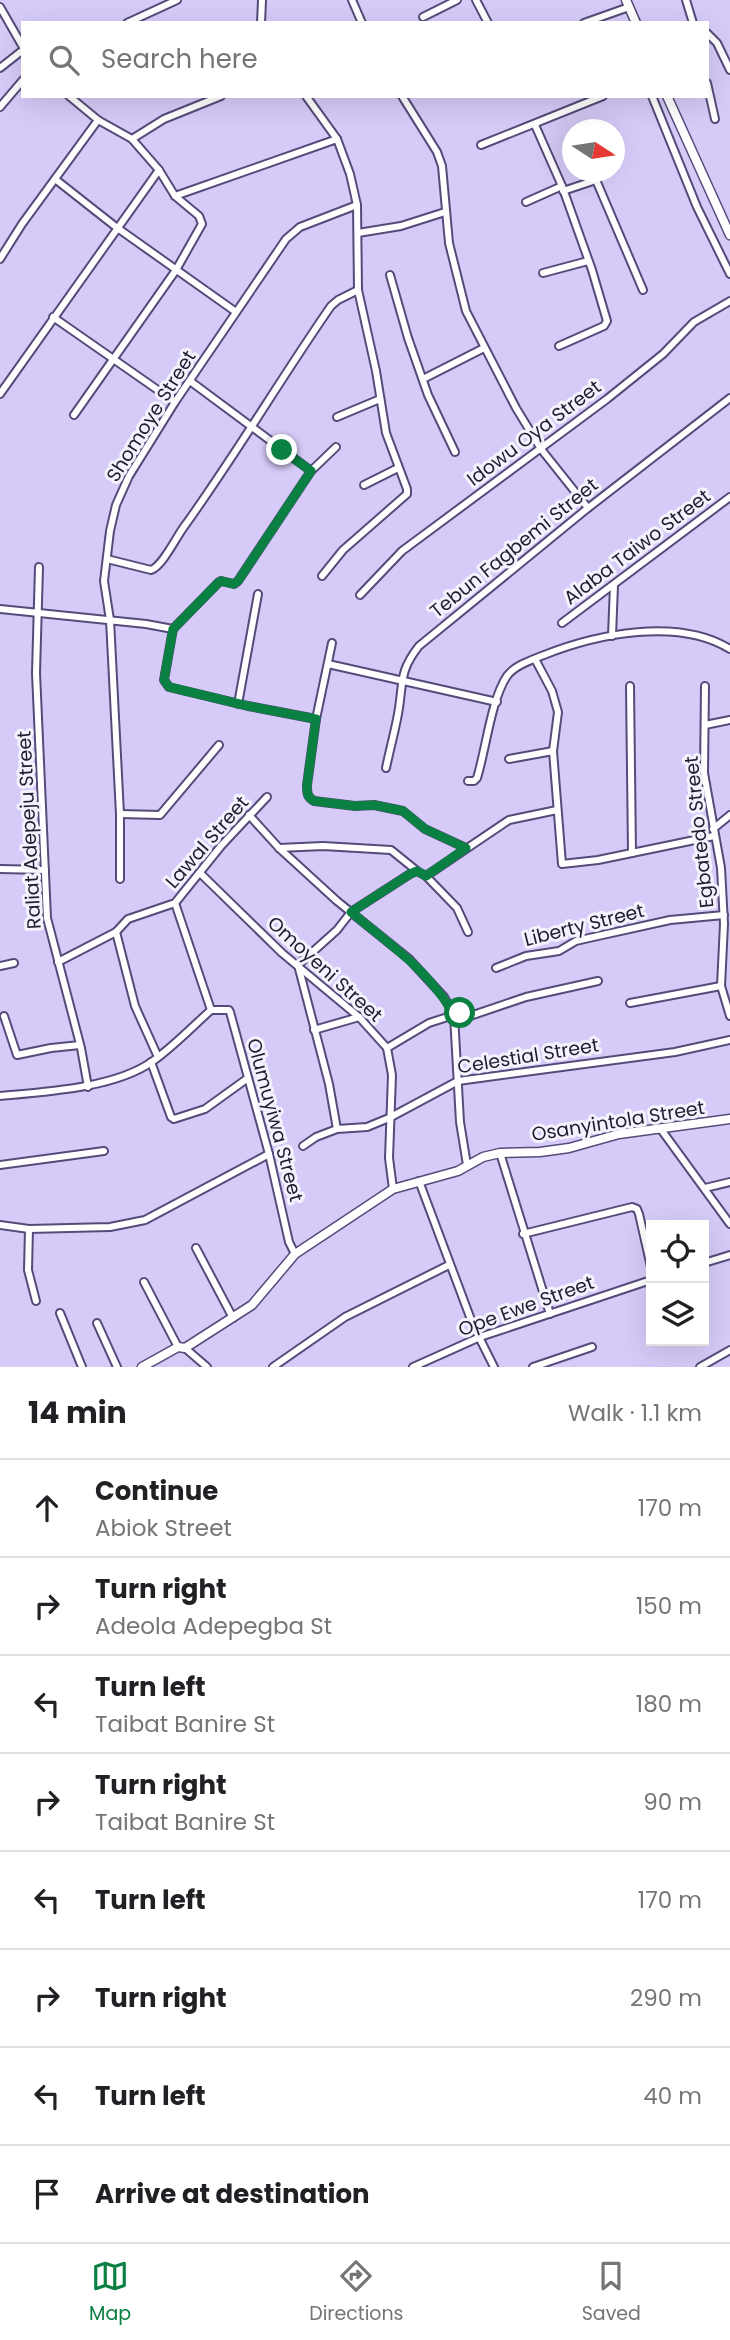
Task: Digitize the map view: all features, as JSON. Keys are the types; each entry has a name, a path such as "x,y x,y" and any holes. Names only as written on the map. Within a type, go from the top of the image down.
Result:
{"street":[{"path":"131,21 177,0"},
{"path":"261,21 262,0"},
{"path":"352,0 361,21"},
{"path":"423,17 457,0"},
{"path":"477,0 487,21"},
{"path":"686,0 692,21"},
{"path":"589,21 628,4 635,21"},
{"path":"0,7 21,44"},
{"path":"709,35 717,43 730,70"},
{"path":"0,68 21,50"},
{"path":"0,107 21,81"},
{"path":"709,92 715,119"},
{"path":"71,98 98,120 132,139 159,170 175,196 199,216 202,224 176,270 74,415"},
{"path":"132,139 164,118 216,98"},
{"path":"307,98 337,139 347,163 356,205 358,290 386,433 407,489 407,494 343,550 322,576"},
{"path":"403,98 442,166 449,243 464,303 484,348 541,449 588,508"},
{"path":"481,145 598,98"},
{"path":"653,98 696,207 730,274"},
{"path":"668,98 730,235"},
{"path":"0,259 98,120"},
{"path":"535,125 563,188 607,321 604,326 559,346"},
{"path":"175,196 337,139"},
{"path":"0,394 159,170"},
{"path":"55,178 116,228 236,312"},
{"path":"526,202 563,188 596,180 643,290"},
{"name":"Shomoye Street","path":"120,879 120,814 110,620 104,581 116,505 123,487 176,402 293,231 356,205"},
{"path":"358,233 401,226 445,212"},
{"path":"543,272 588,261"},
{"path":"390,275 423,379 455,453"},
{"path":"107,559 156,569 232,460 279,382 331,306 358,290"},
{"name":"Idowu Oya Street","path":"360,594 402,551 541,449 663,354 694,323 730,301"},
{"path":"53,317 176,402"},
{"path":"423,379 484,348"},
{"path":"190,381 311,471"},
{"name":"Tebun Fagbemi Street","path":"386,768 399,707 401,680 412,655 434,632 730,398"},
{"path":"337,417 380,399"},
{"path":"316,719 238,704 166,685 165,664 173,629 218,583 221,581 234,584 238,581 311,471 336,447"},
{"path":"364,485 398,468"},
{"name":"Alaba Taiwo Street","path":"562,623 730,497"},
{"name":"Raliat Adepeju Street","path":"39,567 36,673 47,918 80,1045 88,1087"},
{"path":"612,636 614,585"},
{"path":"238,704 258,594"},
{"path":"0,609 173,629"},
{"path":"468,781 477,778 497,702 508,676 526,662 561,649 612,636 652,632 683,633 709,638 730,649"},
{"path":"332,643 316,719 307,785 310,798 314,801 355,806 374,805 403,811 425,829 466,848"},
{"path":"535,659 552,691 558,712 553,751 562,864 598,860 714,833 730,815"},
{"path":"328,664 497,702"},
{"name":"Egbatedo Street","path":"705,685 704,773 721,868 724,915 727,922 721,986 730,1016"},
{"path":"630,686 632,853"},
{"path":"705,725 730,720"},
{"path":"120,814 160,815 219,745"},
{"path":"509,759 553,751"},
{"name":"Lawal Street","path":"58,962 116,932 128,919 175,903 267,797"},
{"path":"426,876 509,820 557,810"},
{"path":"249,815 279,848 423,973 444,997 454,1015 460,1122 467,1165"},
{"path":"279,848 323,846 391,850 426,876 457,908 468,932"},
{"path":"0,869 45,870"},
{"path":"337,1129 329,1084 298,965 337,930 351,912 417,871"},
{"name":"Omoyeni Street","path":"200,873 282,953 359,1017 387,1048 392,1075 389,1158 393,1189"},
{"path":"0,1096 88,1087 139,1069 158,1057 211,1010 175,903"},
{"name":"Liberty Street","path":"496,968 526,956 559,951 576,941 670,920 724,915"},
{"path":"116,932 135,1006 158,1057"},
{"path":"0,966 13,963"},
{"path":"387,1048 429,1023 460,1013 467,1017 526,997 598,981"},
{"path":"630,1003 721,986"},
{"name":"Olumuyiwa Street","path":"211,1010 229,1010 269,1154 289,1242 295,1254"},
{"path":"4,1016 17,1055 80,1045"},
{"path":"314,1030 359,1017"},
{"name":"Celestial Street","path":"303,1146 316,1137 337,1129 367,1127 389,1118 457,1081 675,1052 730,1041"},
{"path":"151,1062 174,1119 205,1109 248,1078"},
{"name":"Osanyintola Street","path":"142,1367 181,1348 252,1305 295,1254 393,1189 457,1171 483,1157 500,1153 540,1152 619,1133 730,1119"},
{"path":"660,1128 730,1224"},
{"path":"0,1165 104,1151"},
{"path":"500,1153 550,1314"},
{"path":"0,1225 29,1229 110,1227 145,1220 269,1154"},
{"path":"419,1181 473,1325 494,1367"},
{"path":"705,1188 730,1182"},
{"path":"523,1234 632,1208 637,1209 639,1214 646,1245"},
{"path":"29,1229 28,1270 36,1301"},
{"path":"196,1248 233,1318"},
{"path":"709,1261 730,1255"},
{"path":"273,1367 345,1317 449,1265"},
{"name":"Ope Ewe Street","path":"413,1367 480,1337 646,1281"},
{"path":"144,1282 181,1348 207,1367"},
{"path":"60,1312 82,1367"},
{"path":"97,1323 117,1367"},
{"path":"534,1367 592,1347"},
{"path":"700,1367 730,1350"},
{"path":"716,1359 720,1367"}],"route":[{"path":"282,450 311,471 238,581 234,584 221,581 218,583 173,629 164,680 169,687 316,719 307,785 310,798 314,801 355,806 374,805 403,811 425,829 466,848 426,876 417,871 410,874 351,912 409,959 429,979 454,1015 460,1013"}]}
